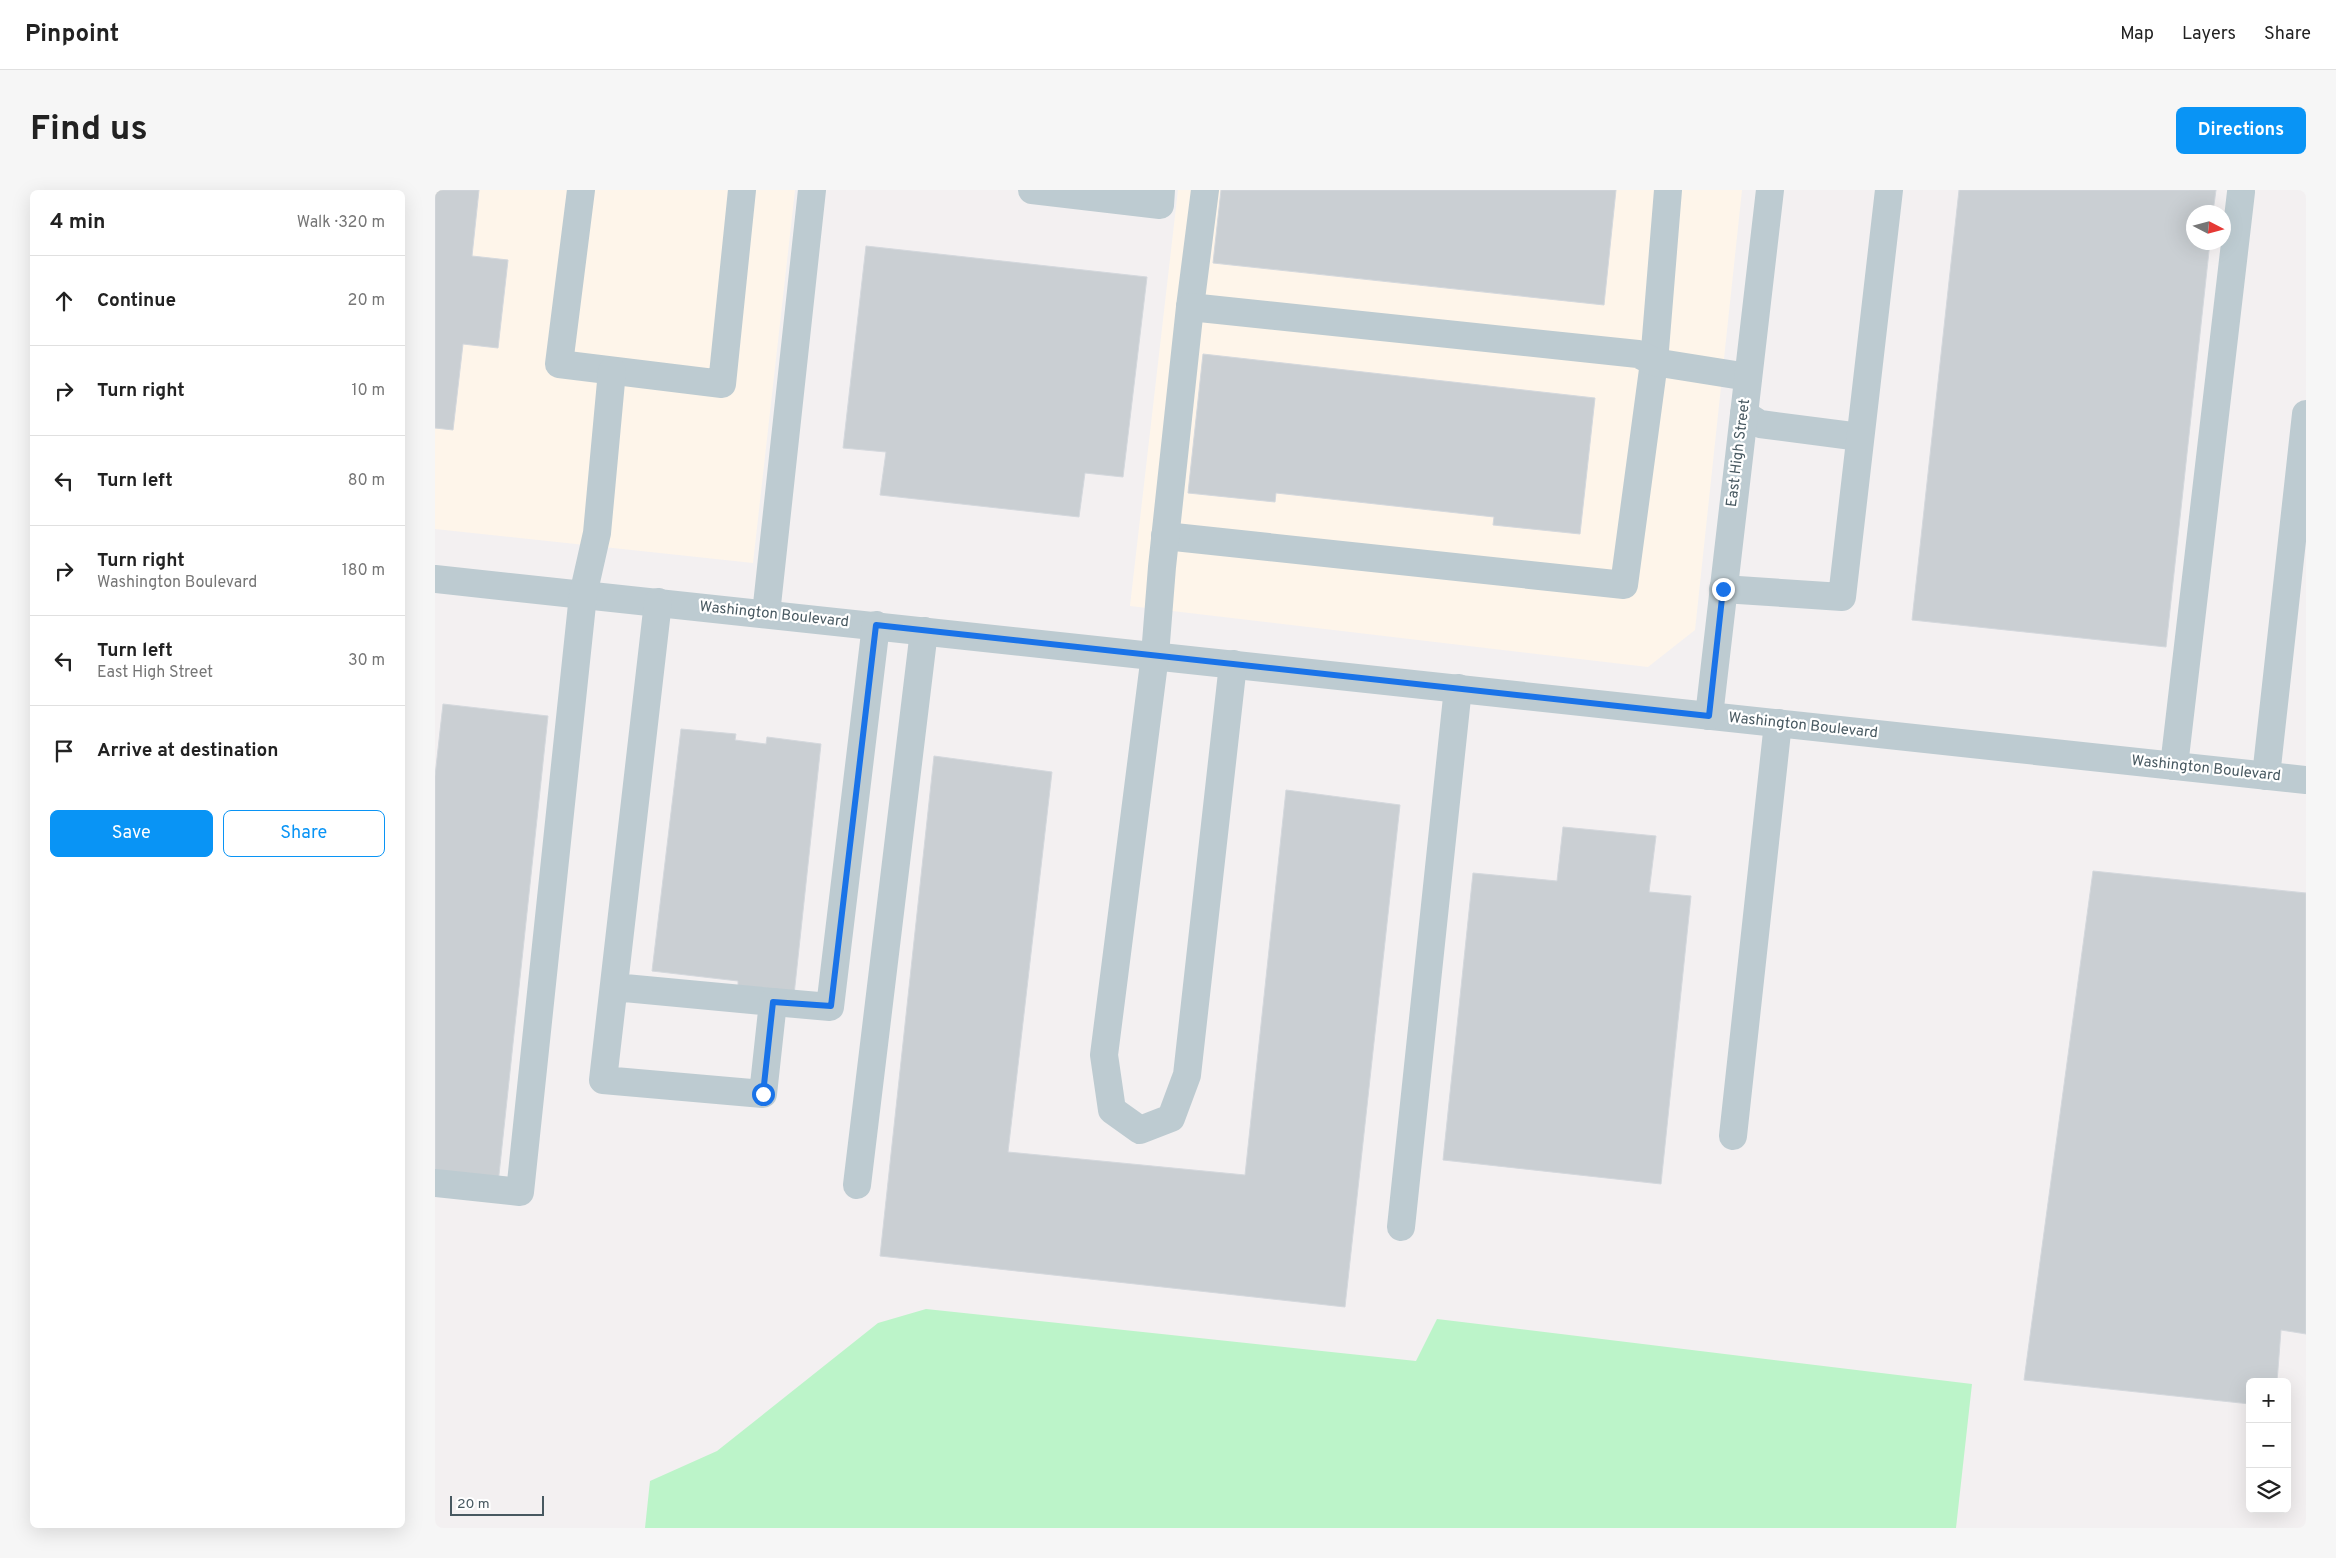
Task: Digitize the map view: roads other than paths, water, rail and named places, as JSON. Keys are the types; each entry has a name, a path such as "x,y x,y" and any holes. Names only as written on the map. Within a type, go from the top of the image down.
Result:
{"street":[{"path":"581,190 559,364 722,384 742,190"},
{"path":"766,614 812,190"},
{"path":"1032,190 1159,205 1161,190"},
{"path":"1205,190 1165,536 1155,655 1104,1055 1112,1110 1140,1130 1171,1118 1187,1075 1233,664"},
{"path":"1165,536 1624,585 1654,362 1668,190"},
{"name":"East High Street","path":"1709,716 1770,190"},
{"path":"1723,589 1842,597 1889,190"},
{"path":"2174,766 2241,192"},
{"path":"1190,307 1638,354 1654,362 1748,377"},
{"path":"435,1183 520,1192 583,594 597,533 612,371"},
{"path":"1744,414 1761,424 1860,437"},
{"path":"2266,776 2306,414"},
{"name":"Washington Boulevard","path":"435,579 2306,780"},
{"path":"658,602 603,1080 763,1094 773,1002"},
{"path":"614,987 831,1006 876,625"},
{"path":"857,1185 924,631"},
{"path":"1401,1227 1458,688"},
{"path":"1733,1136 1778,723"}]}
